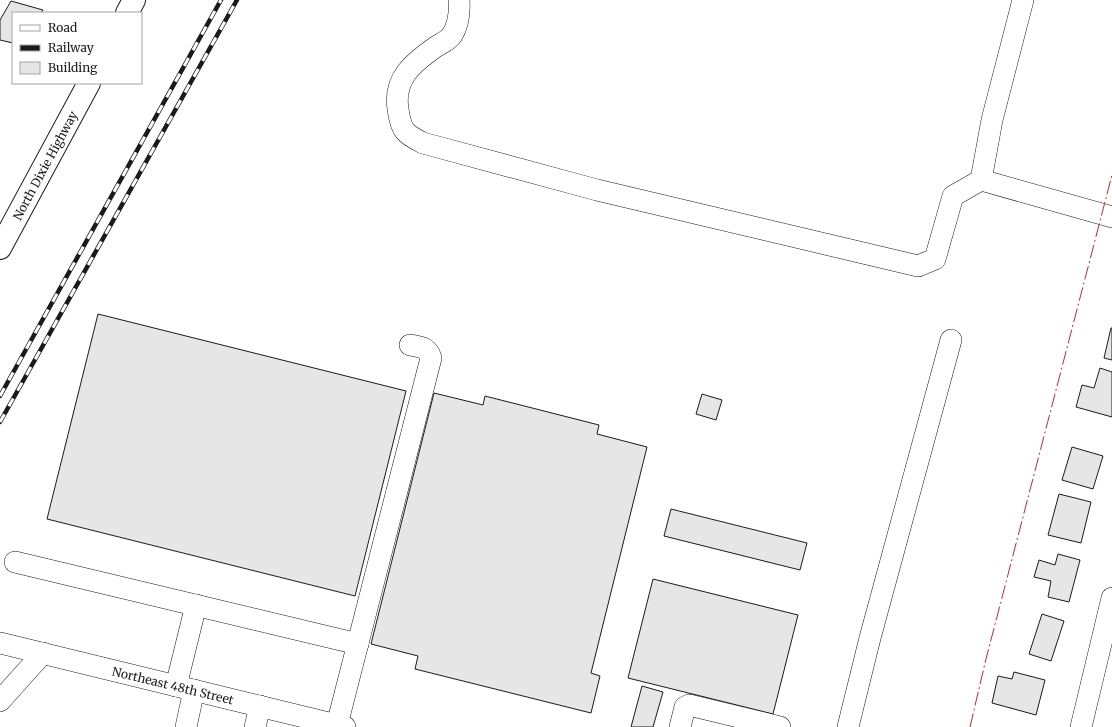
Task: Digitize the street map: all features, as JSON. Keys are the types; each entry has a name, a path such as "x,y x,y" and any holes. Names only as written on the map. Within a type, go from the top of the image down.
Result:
{"main road":[{"path":"128,12 134,0"},
{"name":"North Dixie Highway","path":"2,239 88,84"}],"street":[{"path":"459,0 460,13 451,37 414,63 403,76 398,89 397,104 399,121 405,134 423,143 597,190 918,266 935,259 953,196 981,180 1112,217"},
{"path":"981,180 992,120 1022,0"},
{"path":"848,727 870,638 951,340"},
{"path":"341,726 358,644 431,358 430,352 426,348 410,345"},
{"path":"15,562 358,644"},
{"path":"1081,727 1112,598"},
{"path":"186,727 185,688 196,605"},
{"name":"Northeast 48th Street","path":"0,643 341,726"},
{"path":"0,701 43,653"},
{"path":"680,727 685,707 689,705 780,727"},
{"path":"255,727 260,706"}],"building":[{"path":"11,1 43,10 42,12 12,12 12,43 0,40 0,20"},
{"path":"98,314 406,391 355,596 47,519"},
{"path":"1112,328 1112,360 1104,358"},
{"path":"1100,368 1112,372 1112,417 1076,407 1082,385 1094,388"},
{"path":"434,393 483,405 485,396 599,425 597,434 647,447 591,673 600,676 591,713 415,669 418,656 371,644"},
{"path":"702,394 722,400 716,420 696,414"},
{"path":"1072,447 1103,456 1093,489 1062,480"},
{"path":"1059,494 1091,502 1081,543 1048,535"},
{"path":"671,509 807,543 800,570 664,536"},
{"path":"1058,554 1080,560 1069,602 1048,597 1051,581 1034,577 1039,560 1055,565"},
{"path":"653,579 798,615 773,714 628,678"},
{"path":"1042,614 1064,621 1051,661 1029,654"},
{"path":"1014,672 1045,680 1036,715 992,703 998,676 1012,679"},
{"path":"642,686 663,692 653,727 631,727"}],"railway":[{"path":"0,396 221,0"},
{"path":"0,422 237,0"}],"power":[{"path":"970,727 986,659 1112,175"}]}
